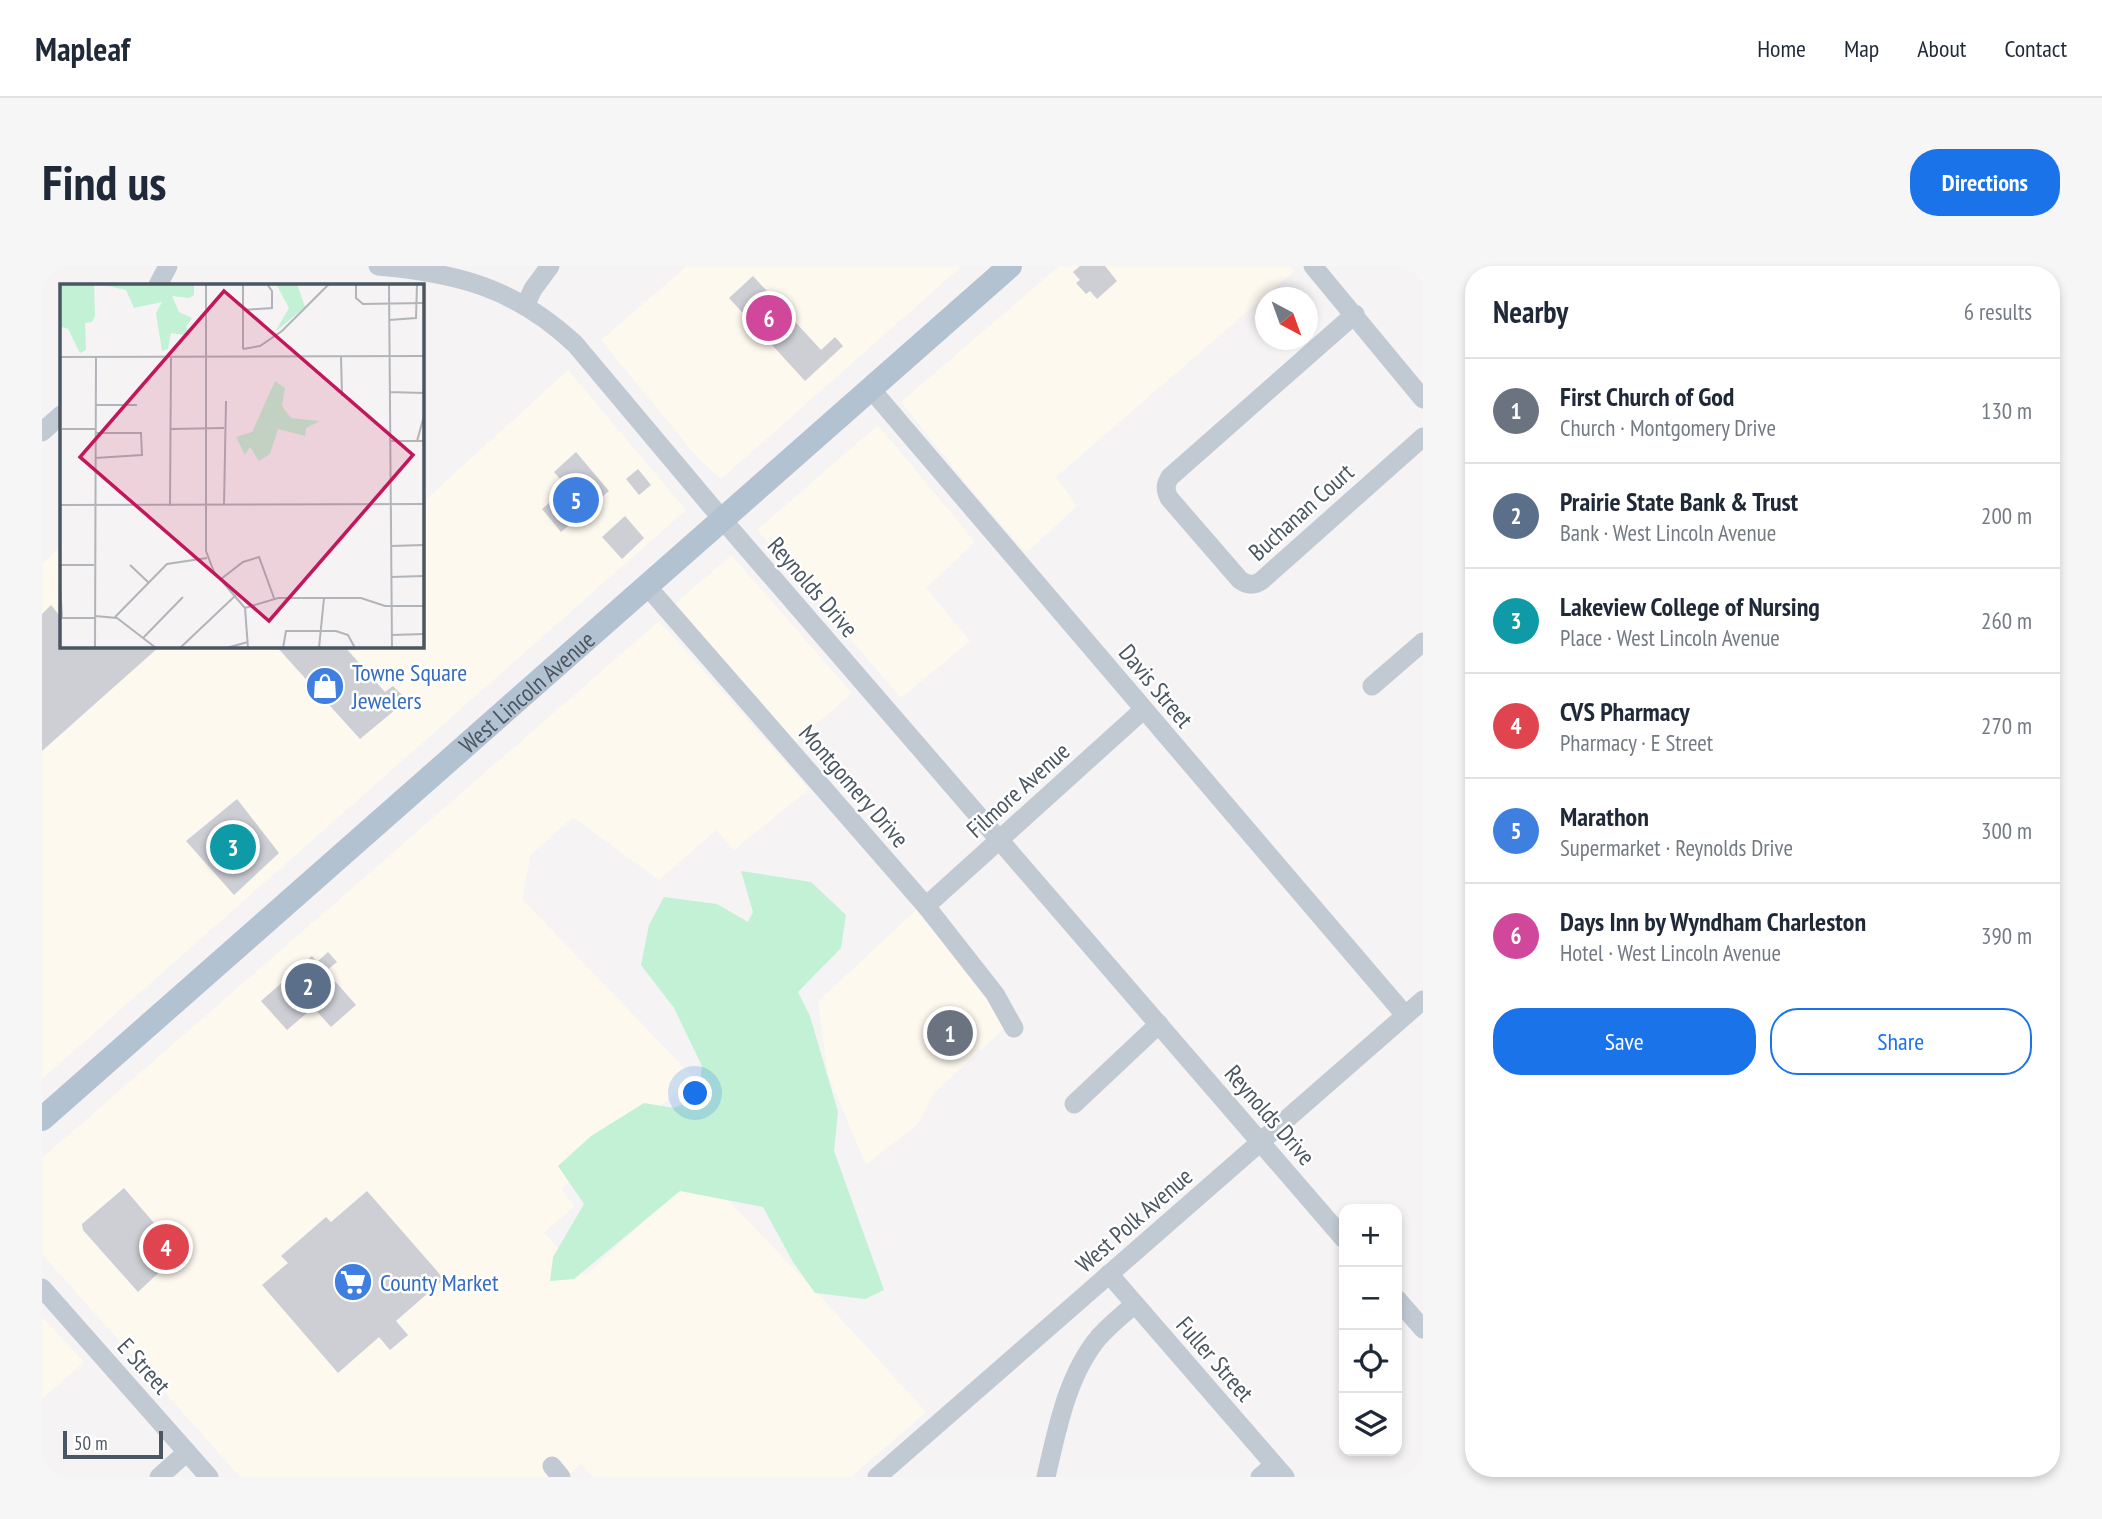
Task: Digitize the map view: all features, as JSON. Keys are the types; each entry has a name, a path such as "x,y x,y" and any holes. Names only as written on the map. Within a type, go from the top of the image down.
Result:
{"main road":[{"name":"West Lincoln Avenue","path":"42,1119 1010,266"}],"street":[{"path":"159,284 168,266"},
{"path":"525,306 533,289 550,266"},
{"path":"1314,266 1423,399"},
{"name":"Reynolds Drive","path":"385,273 447,275 502,293 556,326 575,344 722,519 1339,1233"},
{"name":"Buchanan Court","path":"1355,314 1170,477 1166,484 1169,498 1240,579 1246,584 1254,585 1423,437"},
{"name":"Davis Street","path":"870,388 1405,1015"},
{"path":"42,432 60,416"},
{"name":"Montgomery Drive","path":"646,585 926,906 995,994 1014,1028"},
{"path":"1372,686 1423,642"},
{"name":"Filmore Avenue","path":"926,906 1143,710"},
{"name":"West Polk Avenue","path":"877,1477 1423,1000"},
{"path":"1074,1104 1158,1024"},
{"name":"Fuller Street","path":"1109,1274 1273,1473"},
{"name":"E Street","path":"42,1288 209,1477"},
{"path":"1046,1477 1074,1377 1100,1336 1135,1304"},
{"path":"1402,1305 1423,1329"},
{"path":"159,1477 187,1452"}],"shaded area":[{"path":"687,266 962,266 721,479 698,458 601,340"},
{"path":"1059,266 1290,266 1294,271 1276,287 1255,287 1255,305 1056,477 1077,506 1026,553 901,402"},
{"path":"568,370 686,510 42,1079 42,564 60,548 60,648 424,648 424,501"},
{"path":"878,425 975,542 926,588 970,641 901,698 757,530"},
{"path":"731,555 852,693 794,743 674,605"},
{"path":"659,621 809,789 734,850 716,830 659,880 573,817 531,855 522,899 694,1078 561,1189 575,1206 544,1233 585,1276 699,1170 926,1412 851,1477 593,1477 581,1464 567,1477 240,1477 42,1254 42,1158"},
{"path":"916,910 993,1000 1005,1028 934,1093 918,1124 866,1165 828,1075 818,1001"},
{"path":"42,1317 84,1362 42,1399"}],"green space":[{"path":"741,871 811,882 846,915 841,948 798,992 810,1016 838,1112 834,1151 884,1290 865,1299 815,1293 793,1262 763,1207 680,1191 574,1279 550,1281 553,1257 584,1204 558,1166 591,1136 644,1103 674,1108 698,1098 702,1066 674,1008 641,965 649,925 664,897 717,904 748,922 753,912"}],"building":[{"path":"1080,266 1105,266 1117,281 1097,299 1090,291 1086,294 1076,283 1080,280 1073,272"},
{"path":"753,276 821,350 835,337 843,346 805,381 729,298"},
{"path":"576,452 609,491 561,532 542,509 563,491 558,485 562,481 554,472"},
{"path":"638,469 651,485 639,495 626,479"},
{"path":"625,516 644,538 622,559 602,537"},
{"path":"51,605 60,614 60,648 158,648 42,751 42,614"},
{"path":"278,648 346,648 385,692 393,686 407,700 360,739"},
{"path":"237,799 279,853 234,895 186,841"},
{"path":"328,952 337,962 326,971 356,1005 331,1027 311,1005 306,1009 308,1012 287,1030 261,1001 312,956 317,962"},
{"path":"124,1188 171,1243 181,1244 181,1252 170,1252 169,1263 138,1292 83,1230 82,1224"},
{"name":"County Market","path":"367,1191 444,1279 396,1321 408,1335 390,1350 379,1337 338,1373 262,1285 288,1263 281,1256 326,1217 331,1222"}],"place":[{"name":"Days Inn by Wyndham Charleston","path":"769,318"},
{"name":"Marathon","path":"576,500"},
{"name":"Towne Square Jewelers","path":"325,686"},
{"name":"Lakeview College of Nursing","path":"233,847"},
{"name":"Prairie State Bank & Trust","path":"308,986"},
{"name":"First Church of God","path":"950,1033"},
{"name":"CVS Pharmacy","path":"166,1247"},
{"name":"County Market","path":"353,1282"}]}
